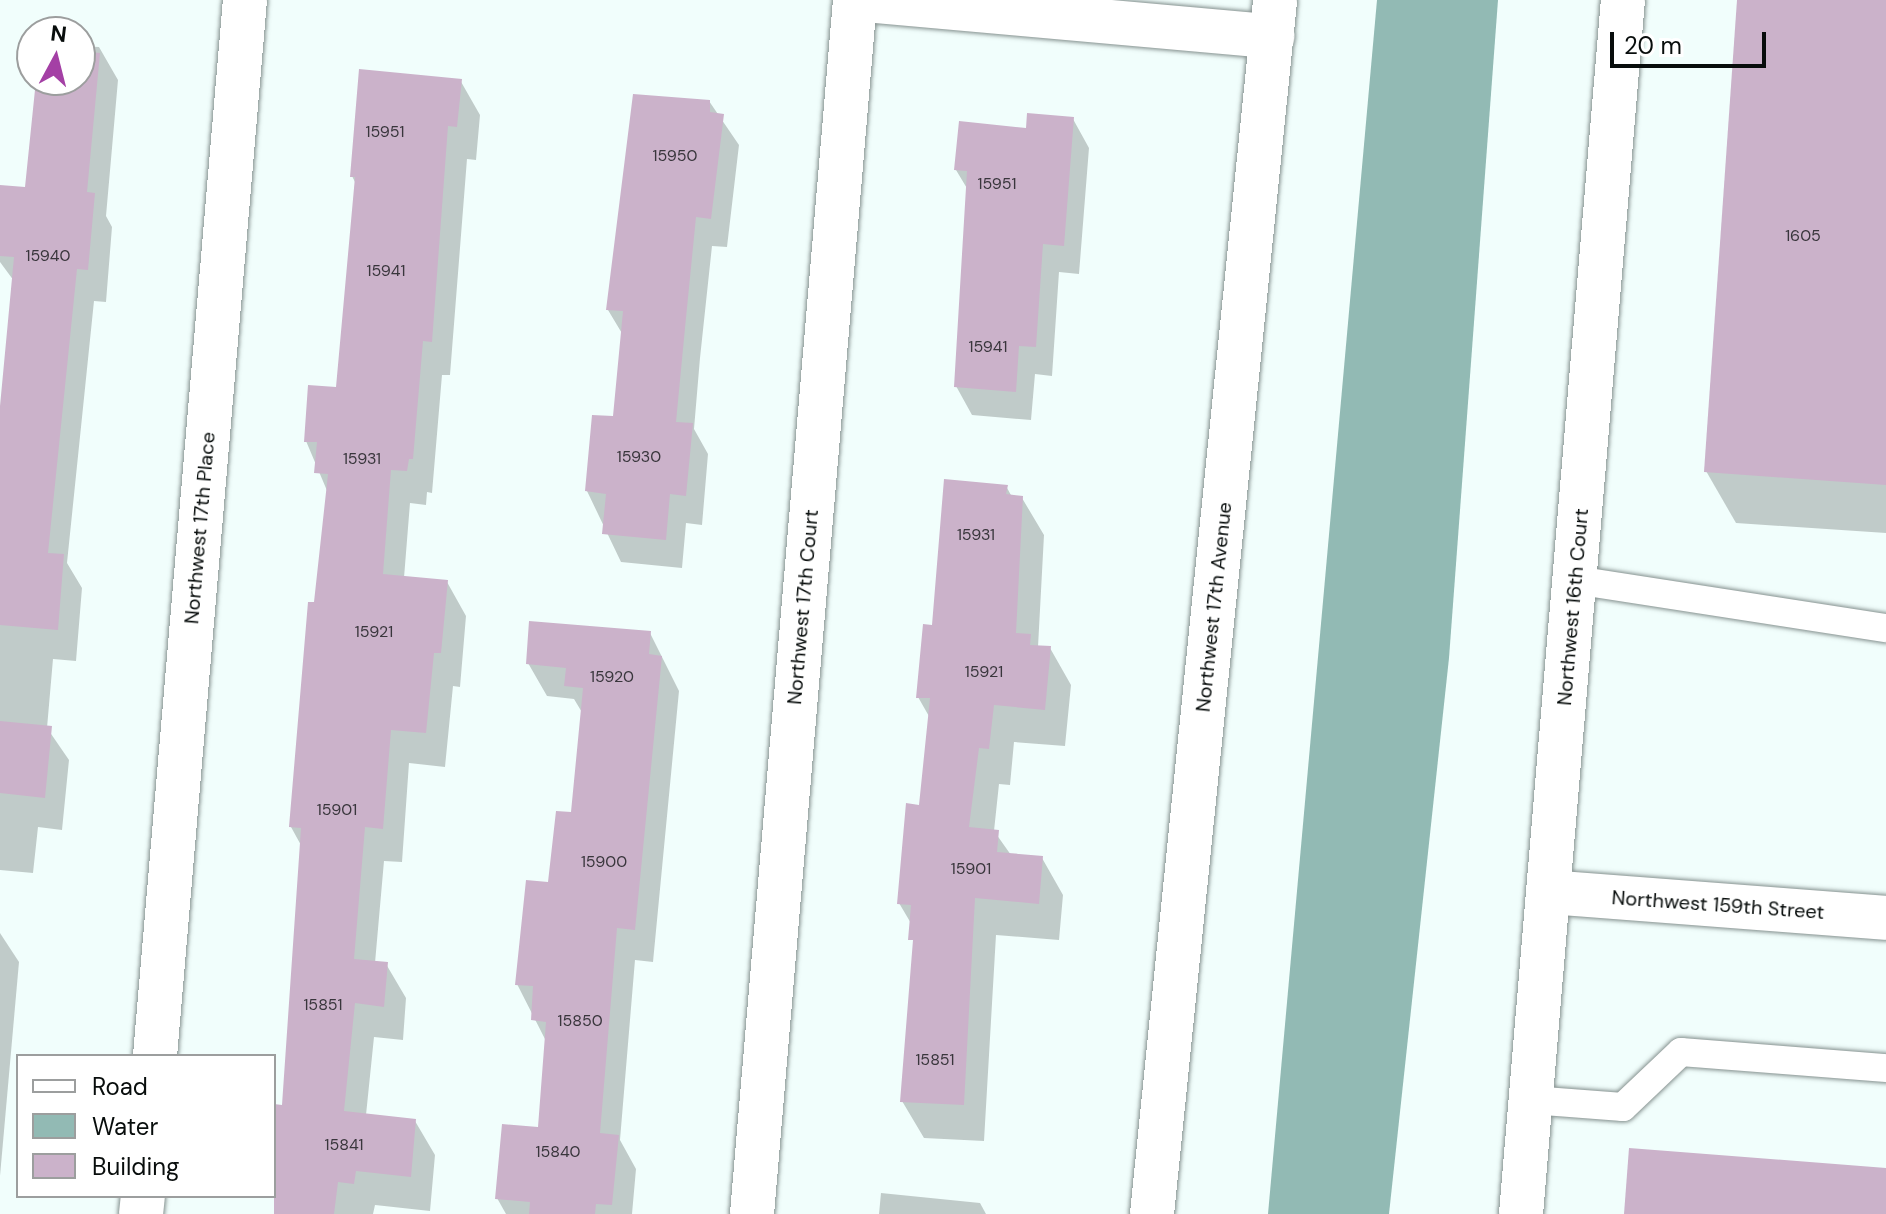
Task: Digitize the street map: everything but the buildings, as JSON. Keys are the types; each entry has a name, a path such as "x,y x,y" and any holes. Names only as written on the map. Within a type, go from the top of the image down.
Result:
{"street":[{"name":"Northwest 17th Place","path":"155,1054 245,0"},
{"name":"Northwest 17th Court","path":"752,1214 855,0"},
{"path":"865,0 1273,18"},
{"name":"Northwest 16th Court","path":"1521,1214 1623,0"},
{"name":"Northwest 17th Avenue","path":"1152,1214 1273,18"},
{"name":"Northwest 159th Street","path":"1549,892 1886,918"}],"lane":[{"path":"1575,580 1886,628"},
{"path":"1531,1100 1623,1107 1681,1052 1886,1068"}],"water":[{"path":"1377,0 1498,0 1449,658 1389,1214 1268,1214"}]}
